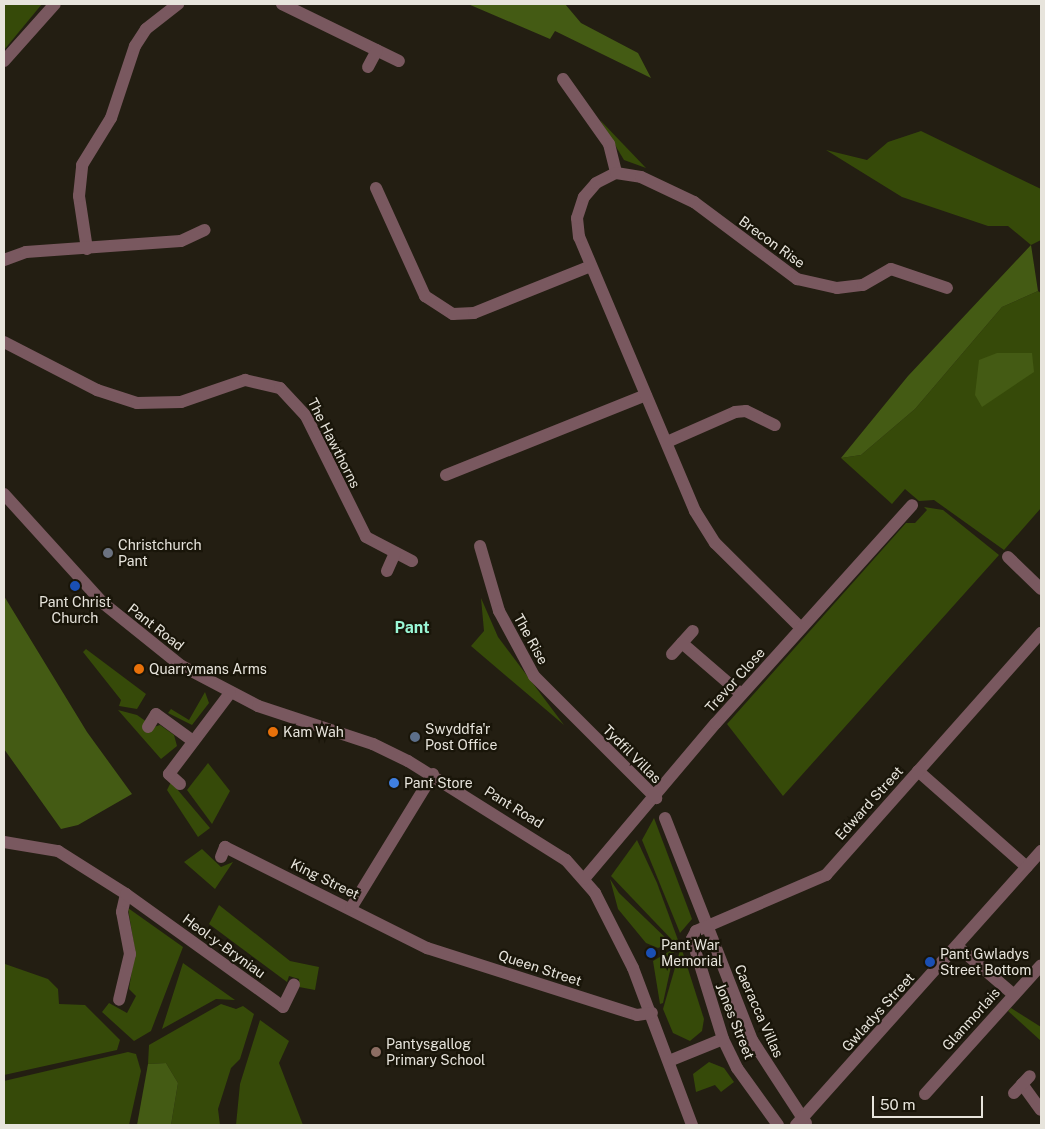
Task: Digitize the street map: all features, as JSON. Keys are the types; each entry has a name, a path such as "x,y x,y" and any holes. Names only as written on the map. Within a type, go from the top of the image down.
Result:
{"street":[{"path":"4,61 55,4"},
{"path":"87,248 78,196 82,165 111,118 135,46 146,29 178,4"},
{"path":"282,4 398,61"},
{"path":"368,67 377,50"},
{"path":"563,79 609,144 616,173 590,190 576,218 591,266 695,511 715,543 801,628"},
{"name":"Brecon Rise","path":"616,173 672,189 775,265 816,286 863,285 891,269 947,288"},
{"path":"376,188 425,296 453,314 474,314 591,266"},
{"path":"4,260 26,252 182,241 205,230"},
{"name":"The Hawthorns","path":"4,342 97,390 138,402 180,402 245,380 280,388 306,416 358,526 366,537 412,561"},
{"path":"446,475 646,395"},
{"path":"667,442 735,412 746,411 775,425"},
{"name":"Pant Road","path":"4,494 74,574 142,638 230,694 373,744 433,774 547,846 584,879 608,916 652,1013 692,1125"},
{"name":"Trevor Close","path":"584,879 656,798 741,694 912,505"},
{"name":"The Rise","path":"480,546 499,611 534,676 587,730"},
{"path":"387,571 394,553"},
{"path":"1008,557 1041,589"},
{"path":"672,654 693,631"},
{"name":"Edward Street","path":"691,947 696,931 826,875 1041,633"},
{"path":"682,643 741,694"},
{"path":"180,784 169,774 230,694"},
{"path":"148,727 156,714 193,741"},
{"name":"Tydfil Villas","path":"587,730 656,798"},
{"path":"918,771 1027,867"},
{"path":"350,908 433,774"},
{"name":"Caeracca Villas","path":"664,818 752,1040 802,1123"},
{"name":"Heol-y-Bryniau","path":"4,842 58,852 126,894 283,1007 294,984"},
{"name":"King Street","path":"220,857 226,847 420,944"},
{"name":"Gwladys Street","path":"802,1123 1041,851"},
{"path":"119,1000 130,954 122,912 126,894"},
{"name":"Queen Street","path":"420,944 637,1016 652,1013"},
{"path":"957,946 1014,995"},
{"name":"Jones Street","path":"691,947 723,1039 737,1068 778,1125"},
{"name":"Glanmorlais","path":"924,1094 1041,965"},
{"path":"669,1061 723,1039"},
{"path":"1022,1084 1041,1110"}],"green space":[{"path":"4,4 42,4 4,50"},
{"path":"468,4 565,4 581,23 638,53 651,78 555,31 550,39"},
{"path":"600,120 646,168 624,160"},
{"path":"921,131 1041,189 1041,240 1031,245 1008,226 988,226 902,197 826,150 867,160 888,142"},
{"path":"1031,245 1038,291 1002,307 915,409 861,455 841,458 908,376"},
{"path":"1038,291 1041,293 1041,508 1004,550 934,500 919,501 905,489 892,504 841,458 861,455 915,409 1002,307"},
{"path":"997,353 1032,353 1034,372 982,407 975,395 979,360"},
{"path":"924,507 943,510 999,555 783,796 727,724 906,523 915,523 927,510"},
{"path":"4,596 87,732 132,794 78,825 61,829 4,749"},
{"path":"481,598 498,637 564,725 471,646 484,631"},
{"path":"86,649 146,694 137,709 119,706 121,700 83,652"},
{"path":"205,692 209,703 192,725 168,713 171,709 189,720"},
{"path":"118,710 137,715 154,727 160,725 174,735 177,746 161,759"},
{"path":"208,763 230,791 212,824 187,790"},
{"path":"171,782 210,828 198,837 167,790"},
{"path":"654,818 692,919 680,933 642,840"},
{"path":"637,840 657,883 678,940 674,942 611,876"},
{"path":"202,849 221,867 233,862 215,889 184,862"},
{"path":"610,879 619,893 671,943 658,948 646,943 618,909"},
{"path":"219,905 290,961 319,967 315,990 299,987 299,979 289,976 287,982 209,924"},
{"path":"128,908 183,947 151,1031 134,1041 102,1012 109,1003 127,1013 136,996 129,989 135,951"},
{"path":"681,947 704,1019 702,1031 690,1041 673,1033 663,1009"},
{"path":"675,948 663,1003 660,1004 653,961"},
{"path":"183,963 235,1000 216,999 162,1029"},
{"path":"5,964 48,979 58,989 59,1004 85,1005 120,1040 117,1050 4,1075"},
{"path":"221,1004 236,1009 243,1006 254,1014 240,1059 231,1068 218,1109 220,1125 171,1125 178,1083 166,1063 148,1064 149,1045"},
{"path":"1011,1008 1041,1027 1041,1041 1008,1011"},
{"path":"260,1020 289,1041 279,1063 303,1125 236,1125 240,1084"},
{"path":"128,1052 136,1054 141,1071 129,1125 4,1125 4,1081"},
{"path":"709,1062 724,1068 734,1082 721,1092 715,1085 696,1092 693,1074"},
{"path":"166,1063 178,1083 171,1125 137,1125 148,1064"}],"place":[{"name":"Christchurch Pant","path":"108,553"},
{"name":"Pant Christ Church","path":"75,586"},
{"name":"Quarrymans Arms","path":"139,669"},
{"name":"Kam Wah","path":"273,732"},
{"name":"Swyddfa'r Post Office","path":"415,737"},
{"name":"Pant Store","path":"394,783"},
{"name":"Pant War Memorial","path":"651,953"},
{"name":"Pant Gwladys Street Bottom","path":"930,962"},
{"name":"Pantysgallog Primary School","path":"376,1052"}],"district":[{"name":"Pant","path":"412,628"}]}
